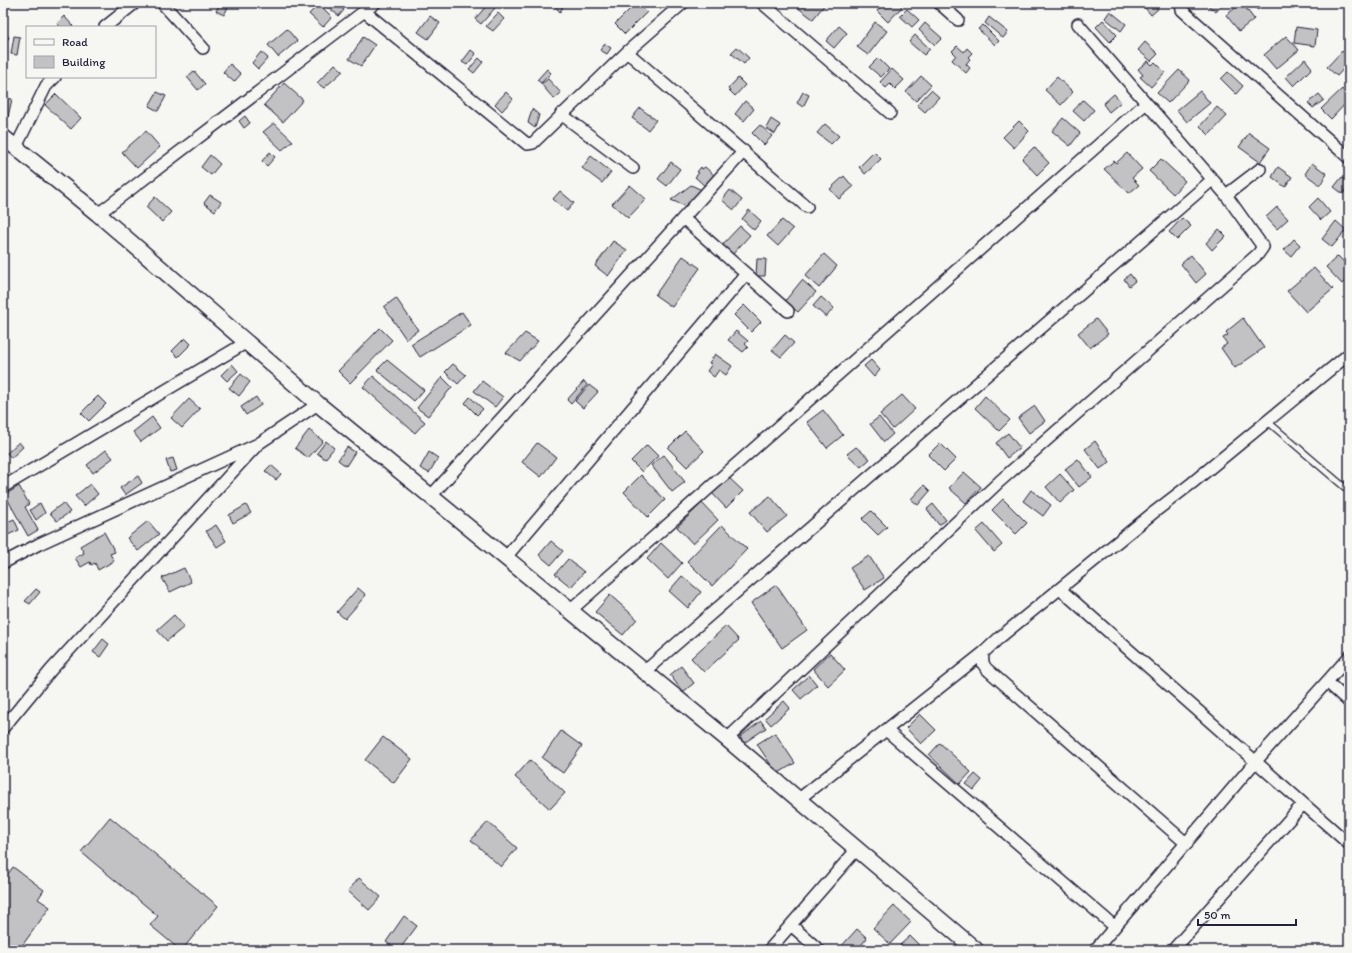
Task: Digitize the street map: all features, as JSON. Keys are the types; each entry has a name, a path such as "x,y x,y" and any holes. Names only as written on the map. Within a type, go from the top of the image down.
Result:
{"street":[{"path":"106,26 134,3"},
{"path":"162,3 203,48"},
{"path":"98,214 375,3"},
{"path":"364,12 527,144 533,143 561,114 627,52 683,3"},
{"path":"762,3 890,113"},
{"path":"940,3 958,20"},
{"path":"1180,3 1182,10 1349,158"},
{"path":"728,739 1000,481 1258,254 1263,247 1226,195 1078,24"},
{"path":"627,52 807,206"},
{"path":"16,147 46,86 54,78"},
{"path":"570,610 1146,103"},
{"path":"561,114 632,168"},
{"path":"3,137 98,214 318,404 728,739 976,950"},
{"path":"431,496 744,151"},
{"path":"1226,195 1260,169"},
{"path":"645,671 1212,180"},
{"path":"683,218 788,311"},
{"path":"506,557 746,274"},
{"path":"3,487 247,342"},
{"path":"799,799 982,653 1349,354"},
{"path":"3,563 39,544 258,444 318,404"},
{"path":"3,728 51,670 258,444"},
{"path":"1060,588 1302,804 1349,844"},
{"path":"982,653 984,666 1187,844"},
{"path":"1095,950 1256,762 1349,657"},
{"path":"1327,682 1349,702"},
{"path":"886,730 1114,926"},
{"path":"1173,950 1302,804"},
{"path":"769,950 857,848"},
{"path":"791,925 819,950"}],"lane":[{"path":"1267,420 1349,491"}],"building":[{"path":"220,3 230,3 224,15 216,11"},
{"path":"326,3 335,3 344,10 339,16 325,5"},
{"path":"489,3 495,8 481,24 475,19"},
{"path":"552,3 565,3 560,12"},
{"path":"636,3 638,3 647,12 625,34 615,24"},
{"path":"800,3 826,3 813,19 797,7"},
{"path":"884,3 898,3 902,7 888,22 877,11"},
{"path":"1141,3 1153,3 1158,9 1151,15"},
{"path":"1205,3 1224,3 1216,12"},
{"path":"1242,3 1254,19 1239,31 1226,15"},
{"path":"1250,3 1264,3 1258,10"},
{"path":"319,4 332,17 323,27 309,14"},
{"path":"907,9 919,20 912,27 900,16"},
{"path":"1110,11 1126,24 1121,31 1105,18"},
{"path":"498,13 504,19 493,31 486,26"},
{"path":"64,16 73,26 59,26 57,23"},
{"path":"430,16 440,23 428,39 418,32"},
{"path":"989,17 1008,32 1003,38 985,23"},
{"path":"1103,20 1117,35 1110,42 1096,27"},
{"path":"875,22 887,31 868,55 857,47"},
{"path":"925,23 942,38 935,45 919,30"},
{"path":"983,25 999,41 995,45 978,29"},
{"path":"839,26 847,33 834,48 826,41"},
{"path":"1296,27 1317,30 1315,46 1294,43"},
{"path":"3,29 9,38 3,43"},
{"path":"287,29 297,41 278,57 268,45"},
{"path":"915,35 930,49 924,55 909,42"},
{"path":"14,36 20,37 17,55 11,54"},
{"path":"1286,36 1299,50 1276,69 1264,55"},
{"path":"363,37 375,45 361,66 349,59"},
{"path":"1145,42 1158,54 1151,61 1138,50"},
{"path":"605,44 611,48 607,54 600,50"},
{"path":"957,46 964,52 967,48 972,53 968,57 970,59 966,64 970,68 966,73 952,60 956,55 952,51"},
{"path":"737,47 749,58 744,64 731,53"},
{"path":"471,50 476,54 467,65 462,62"},
{"path":"1342,51 1349,58 1349,63 1337,76 1327,67"},
{"path":"261,52 268,58 258,69 252,63"},
{"path":"479,58 483,62 474,73 469,69"},
{"path":"878,58 889,69 881,77 869,67"},
{"path":"1305,59 1312,68 1294,86 1286,77"},
{"path":"1148,61 1152,65 1155,62 1165,72 1151,87 1140,77 1143,75 1138,69"},
{"path":"230,64 241,74 234,82 223,72"},
{"path":"335,64 343,71 324,88 317,83"},
{"path":"547,69 551,73 541,83 537,80"},
{"path":"892,69 904,80 895,89 890,84 886,88 880,82"},
{"path":"1179,70 1190,80 1168,103 1157,93"},
{"path":"194,71 205,84 198,90 187,77"},
{"path":"1228,72 1243,86 1236,94 1221,79"},
{"path":"921,76 931,85 916,101 906,92"},
{"path":"1057,77 1073,92 1061,105 1045,90"},
{"path":"738,78 745,85 735,96 728,89"},
{"path":"548,79 561,93 554,99 541,84"},
{"path":"284,83 303,100 283,122 264,105"},
{"path":"1342,89 1349,97 1349,100 1331,119 1321,109"},
{"path":"931,90 939,97 925,112 917,105"},
{"path":"1200,91 1210,103 1187,122 1177,110"},
{"path":"157,92 166,96 158,111 149,106"},
{"path":"506,92 513,99 502,111 495,104"},
{"path":"803,92 809,95 803,107 797,103"},
{"path":"56,94 81,118 71,129 45,105"},
{"path":"1114,94 1121,102 1109,112 1103,104"},
{"path":"1319,94 1324,100 1313,108 1308,103"},
{"path":"6,98 12,99 8,117 3,116"},
{"path":"1083,100 1094,110 1084,121 1073,111"},
{"path":"745,101 754,109 744,121 735,114"},
{"path":"1217,107 1227,116 1209,135 1200,126"},
{"path":"640,108 656,120 648,130 632,118"},
{"path":"532,109 539,115 535,128 528,123"},
{"path":"245,116 250,123 244,128 239,121"},
{"path":"1063,118 1080,133 1070,146 1052,131"},
{"path":"771,119 780,125 775,134 766,128"},
{"path":"1019,121 1029,131 1014,148 1003,137"},
{"path":"274,123 293,141 282,150 263,132"},
{"path":"825,124 839,136 831,144 817,133"},
{"path":"760,125 772,136 764,145 752,133"},
{"path":"146,131 160,147 137,168 122,152"},
{"path":"1249,133 1270,148 1260,162 1239,147"},
{"path":"1034,147 1049,163 1037,175 1022,159"},
{"path":"270,152 275,157 267,166 262,161"},
{"path":"874,152 881,159 865,174 859,167"},
{"path":"1127,153 1142,169 1132,178 1139,185 1129,193 1104,169 1114,161 1116,163"},
{"path":"210,155 220,164 211,175 201,167"},
{"path":"591,156 611,172 602,183 582,168"},
{"path":"1161,159 1185,181 1173,194 1149,171"},
{"path":"671,162 680,169 667,186 658,179"},
{"path":"1312,163 1327,174 1320,185 1305,174"},
{"path":"701,167 702,169 705,167 715,176 706,187 695,177 699,173 697,172"},
{"path":"1278,167 1292,177 1285,187 1272,177"},
{"path":"844,176 853,187 839,199 830,189"},
{"path":"1342,177 1349,183 1343,194 1334,187"},
{"path":"630,185 646,199 628,218 612,204"},
{"path":"691,185 704,191 685,206 671,200"},
{"path":"730,190 742,200 734,210 722,200"},
{"path":"560,191 574,203 567,211 553,199"},
{"path":"210,195 221,202 215,211 204,203"},
{"path":"155,197 171,212 162,222 146,207"},
{"path":"1318,198 1330,212 1321,220 1309,207"},
{"path":"1277,207 1288,219 1277,229 1266,217"},
{"path":"749,210 761,221 754,230 742,219"},
{"path":"1182,218 1191,226 1177,240 1169,232"},
{"path":"782,220 793,229 778,246 767,236"},
{"path":"1336,221 1346,230 1332,247 1322,239"},
{"path":"740,226 750,235 732,255 721,246"},
{"path":"1219,229 1226,236 1212,250 1206,243"},
{"path":"1294,239 1300,245 1291,256 1284,250"},
{"path":"613,241 627,250 608,276 595,266"},
{"path":"824,254 837,266 819,288 805,276"},
{"path":"1191,255 1206,274 1196,283 1181,264"},
{"path":"683,256 700,268 672,307 655,295"},
{"path":"1338,256 1349,267 1349,277 1342,284 1326,267"},
{"path":"757,259 766,259 765,276 756,276"},
{"path":"1314,268 1333,289 1306,312 1287,291"},
{"path":"1130,274 1135,281 1129,286 1124,279"},
{"path":"802,280 816,292 798,312 785,301"},
{"path":"821,297 834,308 826,317 813,306"},
{"path":"396,298 418,330 406,339 384,307"},
{"path":"744,305 761,322 751,332 734,315"},
{"path":"462,312 471,325 420,357 411,344"},
{"path":"1243,318 1264,348 1235,368 1221,348 1227,344 1223,338 1228,335 1226,332"},
{"path":"1096,319 1108,334 1090,348 1078,333"},
{"path":"380,328 392,340 350,383 338,371"},
{"path":"736,331 748,341 745,344 748,347 743,352 728,340"},
{"path":"525,333 538,341 520,361 506,353"},
{"path":"785,335 794,343 781,357 772,350"},
{"path":"185,338 191,344 178,357 172,351"},
{"path":"715,354 732,366 726,375 719,370 714,377 707,371 712,364 709,363"},
{"path":"387,360 424,390 414,401 377,370"},
{"path":"871,360 880,370 874,377 864,366"},
{"path":"232,364 238,371 227,381 221,375"},
{"path":"453,364 466,375 458,384 445,372"},
{"path":"241,374 250,382 239,396 229,388"},
{"path":"373,376 425,422 415,433 363,387"},
{"path":"442,377 452,387 428,416 417,408"},
{"path":"482,381 503,397 495,407 474,391"},
{"path":"584,381 587,385 571,404 567,400"},
{"path":"589,385 598,392 583,408 575,401"},
{"path":"902,395 915,409 893,429 880,414"},
{"path":"98,396 106,404 89,421 81,413"},
{"path":"985,396 1010,420 999,431 975,408"},
{"path":"256,397 261,405 246,415 241,407"},
{"path":"470,397 483,409 477,415 465,403"},
{"path":"189,399 200,409 182,428 171,418"},
{"path":"1035,406 1045,421 1029,433 1018,418"},
{"path":"823,410 843,435 827,448 807,422"},
{"path":"152,417 160,428 141,442 133,432"},
{"path":"879,417 893,434 884,442 870,424"},
{"path":"309,430 323,441 308,458 295,448"},
{"path":"685,431 704,451 687,467 668,448"},
{"path":"1008,433 1020,448 1007,458 996,443"},
{"path":"326,441 334,448 325,459 317,453"},
{"path":"1095,441 1110,462 1100,469 1085,449"},
{"path":"19,442 23,447 11,458 7,453"},
{"path":"537,443 556,457 541,477 522,462"},
{"path":"940,443 956,459 944,471 928,455"},
{"path":"647,445 658,456 642,472 631,461"},
{"path":"347,447 355,452 346,466 338,460"},
{"path":"856,447 870,459 861,467 847,454"},
{"path":"106,450 113,458 93,473 87,465"},
{"path":"429,452 438,458 429,473 420,468"},
{"path":"664,455 685,482 672,492 651,465"},
{"path":"173,458 177,470 170,472 166,460"},
{"path":"1078,459 1092,477 1079,487 1065,469"},
{"path":"271,465 281,474 276,480 265,471"},
{"path":"964,472 981,487 966,503 949,488"},
{"path":"1060,474 1074,490 1060,503 1046,487"},
{"path":"641,475 665,500 648,517 624,492"},
{"path":"138,476 142,483 125,495 120,488"},
{"path":"727,476 743,491 726,508 711,492"},
{"path":"90,484 98,494 84,506 75,496"},
{"path":"924,485 930,491 918,505 911,499"},
{"path":"19,486 29,504 25,507 38,530 28,536 5,495"},
{"path":"1031,490 1051,505 1043,516 1023,501"},
{"path":"770,496 787,516 767,532 750,512"},
{"path":"1003,499 1027,523 1016,534 992,510"},
{"path":"40,503 45,513 36,520 30,510"},
{"path":"63,503 70,512 57,521 50,513"},
{"path":"702,503 718,520 693,544 677,527"},
{"path":"933,504 946,520 939,525 927,509"},
{"path":"246,505 251,513 233,523 229,515"},
{"path":"871,511 887,527 878,535 862,519"},
{"path":"14,519 19,530 3,537 3,524"},
{"path":"148,521 159,534 138,551 127,538"},
{"path":"984,524 1002,545 994,552 976,531"},
{"path":"216,525 226,541 217,547 206,531"},
{"path":"722,525 747,549 712,586 687,561"},
{"path":"104,532 115,552 110,554 114,561 98,570 95,563 91,565 90,562 81,567 75,558 84,553 80,546"},
{"path":"551,541 563,551 551,565 539,555"},
{"path":"661,543 682,563 668,579 647,559"},
{"path":"869,556 884,578 865,590 850,568"},
{"path":"568,559 584,572 571,587 555,574"},
{"path":"184,568 191,582 170,592 162,578"},
{"path":"682,576 701,592 688,608 669,591"},
{"path":"776,585 807,630 782,648 751,603"},
{"path":"358,588 366,595 345,619 337,612"},
{"path":"36,589 40,592 30,604 25,601"},
{"path":"610,595 637,619 623,635 595,612"},
{"path":"174,615 184,627 167,641 157,630"},
{"path":"726,626 739,640 704,672 691,658"},
{"path":"103,639 109,644 100,657 93,652"},
{"path":"830,653 845,670 828,686 813,669"},
{"path":"681,666 694,683 683,692 670,675"},
{"path":"809,675 817,685 801,699 793,690"},
{"path":"784,701 790,708 771,725 765,718"},
{"path":"920,714 936,730 921,744 906,728"},
{"path":"761,721 766,728 744,743 740,737"},
{"path":"561,731 582,746 563,773 542,758"},
{"path":"775,733 795,763 777,774 757,744"},
{"path":"383,737 412,759 394,783 365,760"},
{"path":"940,743 971,772 960,784 929,755"},
{"path":"530,760 565,793 550,809 515,777"},
{"path":"975,774 982,780 974,790 966,784"},
{"path":"110,817 218,906 182,950 180,950 150,925 158,916 81,852"},
{"path":"488,822 517,848 501,867 471,840"},
{"path":"13,867 44,890 38,899 50,907 19,950 3,950 3,881"},
{"path":"359,878 381,897 369,910 348,891"},
{"path":"894,906 911,922 890,944 873,928"},
{"path":"404,916 417,926 399,950 397,950 386,942"},
{"path":"857,929 867,938 857,950 838,950"},
{"path":"910,936 924,950 904,950 900,945"}]}
